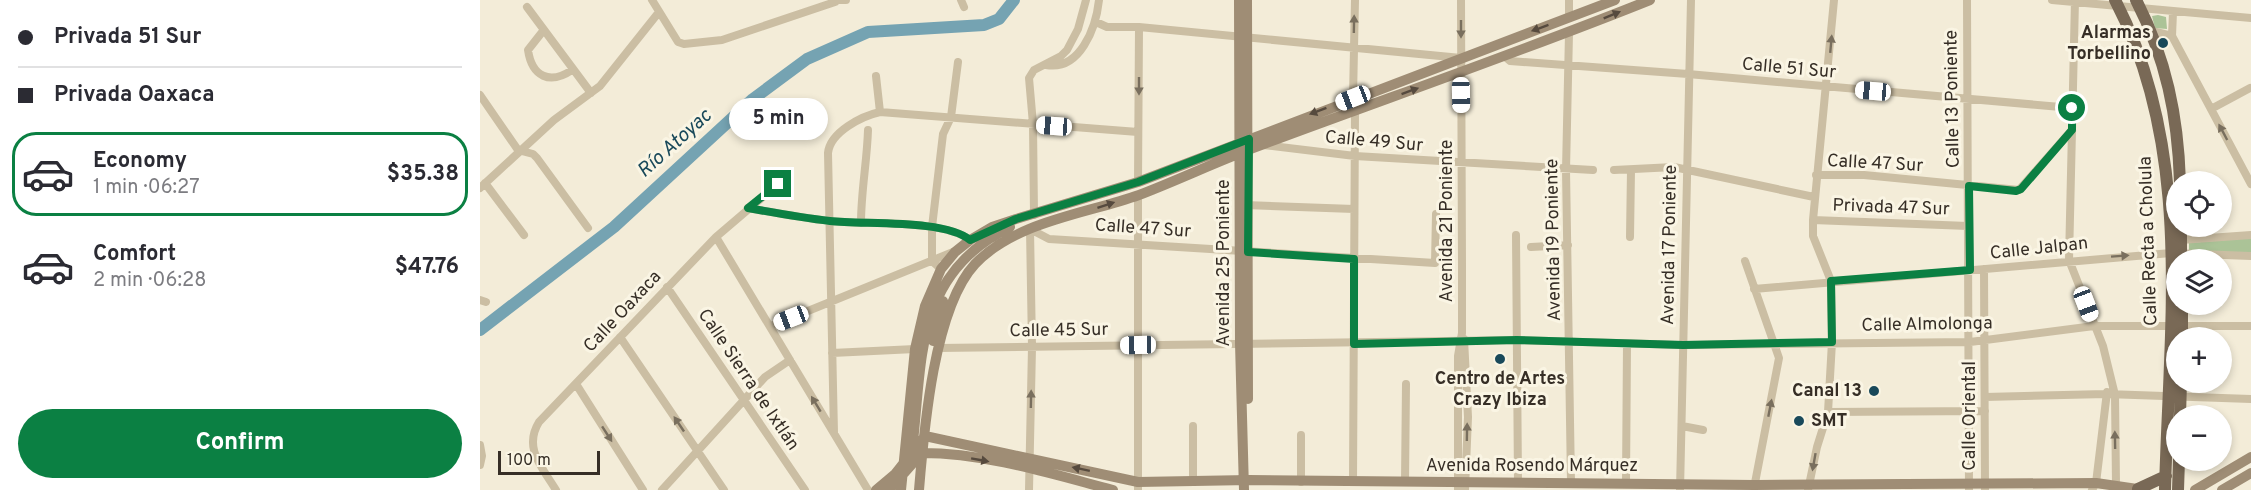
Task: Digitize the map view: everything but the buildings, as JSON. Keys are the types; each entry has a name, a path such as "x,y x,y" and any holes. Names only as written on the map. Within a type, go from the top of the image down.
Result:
{"main road":[{"name":"Avenida 25 Poniente","path":"1239,0 1244,38"},
{"name":"Avenida 25 Poniente","path":"1246,485 1244,38 1247,0"},
{"path":"901,490 915,349 936,265 959,261 1030,229 1138,195 1353,98 1615,0"},
{"path":"908,490 929,319 940,290 970,240 992,227 1245,146 1261,145 1569,33 1650,0"},
{"name":"Calle Recta a Cholula","path":"2117,4 2133,38 2157,109 2177,249"},
{"name":"Calle Recta a Cholula","path":"2138,4 2152,31 2171,92 2177,128 2179,171"},
{"path":"919,483 932,347 939,309 959,261 982,242 1034,215"},
{"path":"919,483 924,436 939,348 952,298 976,262 1008,239"},
{"name":"Calle Recta a Cholula","path":"2179,249 2181,240"},
{"name":"Calle Recta a Cholula","path":"2165,490 2174,393"},
{"name":"Calle Recta a Cholula","path":"2176,393 2174,397 2177,405"},
{"path":"889,490 924,436"},
{"name":"Avenida Rosendo Márquez","path":"924,436 1029,463 1138,486 1193,482 1246,485 1301,482 1406,482 1462,486 1518,482 1626,482 1680,487 2116,485 2141,489"},
{"path":"876,490 903,471 922,453"},
{"name":"Avenida Rosendo Márquez","path":"922,453 1029,463 1113,490"},
{"path":"919,483 926,460 939,453"},
{"path":"2195,490 2251,457"},
{"path":"903,471 919,483"},
{"path":"2178,490 2179,471"},
{"path":"2222,490 2251,472"},
{"path":"2141,489 2166,476"}],"street":[{"path":"652,0 678,42 722,40 839,1"},
{"path":"1034,215 1030,73 1067,50 1078,29 1086,0"},
{"path":"1046,65 1058,67 1066,64 1086,43 1096,22 1099,0"},
{"path":"1353,98 1355,0"},
{"name":"Avenida 21 Poniente","path":"1461,0 1462,486"},
{"path":"1569,0 1569,18"},
{"name":"Avenida 17 Poniente","path":"1680,487 1691,0"},
{"path":"1809,488 1817,447 1828,412 1832,342 1831,281 1813,236 1813,220 1834,0"},
{"name":"Calle 13 Poniente","path":"1967,0 1966,99 1970,270"},
{"path":"2052,0 2138,4 2173,12 2251,18"},
{"path":"2075,1 2069,260 2108,362 2116,485"},
{"path":"527,7 591,93"},
{"path":"524,234 483,186 518,150 607,79 659,12"},
{"path":"2173,12 2172,36 2251,184"},
{"path":"1096,22 1107,27 1139,27 1461,58"},
{"path":"1138,182 1139,27"},
{"path":"543,31 528,50 534,67 541,75 551,79 558,78 572,70"},
{"path":"2133,38 2152,31 2172,36"},
{"name":"Avenida 19 Poniente","path":"1569,33 1566,170 1571,482"},
{"name":"Calle 51 Sur","path":"1504,57 1510,61 1688,74 2072,108"},
{"path":"771,326 936,265 932,227 943,134 951,117 958,62"},
{"path":"876,76 880,112"},
{"path":"2211,109 2250,88"},
{"path":"480,95 518,150 533,154 537,158 588,228"},
{"path":"1353,482 1355,111"},
{"path":"834,433 829,144 863,118 880,112 1138,132"},
{"path":"861,223 861,188 867,172 868,130"},
{"name":"Calle 47 Sur","path":"1816,176 1864,175 2019,190 2072,130"},
{"name":"Calle 49 Sur","path":"1261,145 1355,156 1593,170"},
{"path":"1614,170 1674,168 1814,196"},
{"path":"1630,237 1631,170"},
{"name":"Calle Oaxaca","path":"556,490 534,454 531,442 539,422 717,237 778,184"},
{"path":"1138,195 1138,486"},
{"path":"1245,205 1354,209"},
{"path":"748,208 830,221 932,227 954,231 970,240"},
{"name":"Calle 47 Sur","path":"1030,229 1049,238 1435,263 1437,214"},
{"name":"Privada 47 Sur","path":"1813,220 1968,226"},
{"path":"1029,490 1032,347 1030,229"},
{"path":"1515,235 1518,482"},
{"path":"2181,240 2251,235"},
{"path":"717,237 868,490"},
{"path":"1530,247 1568,245"},
{"name":"Calle Jalpan","path":"1754,289 2069,260 2166,256"},
{"name":"Calle Jalpan","path":"2232,256 2251,256"},
{"path":"1745,261 1772,344 1779,358 1754,488"},
{"name":"Calle Oriental","path":"1984,269 1985,487"},
{"name":"Calle Oriental","path":"1969,487 1970,270"},
{"name":"Calle Sierra de Ixtlán","path":"667,287 805,490"},
{"name":"Calle Almolonga","path":"1683,345 1970,342 2094,326 2166,329"},
{"name":"Calle Almolonga","path":"2227,327 2251,326"},
{"path":"620,337 724,490"},
{"name":"Calle 45 Sur","path":"939,348 1244,343 1354,344 1462,338 1683,345"},
{"path":"1626,482 1627,344"},
{"path":"832,353 915,349"},
{"path":"662,490 765,376 790,360"},
{"path":"576,384 644,490"},
{"path":"1406,384 1406,482"},
{"path":"2094,486 2110,394"},
{"path":"1984,397 2110,394 2251,399"},
{"path":"1828,412 1985,411"},
{"path":"1193,426 1193,482"},
{"path":"1682,426 1703,430"},
{"path":"1301,435 1301,482"},
{"path":"480,445 480,465"}],"green space":[{"path":"2152,16 2166,17 2167,29 2155,28"},
{"path":"2251,238 2251,253 2232,253 2232,249 2189,249 2189,243"}],"waterway":[{"name":"Río Atoyac","path":"480,330 614,227 753,99 807,59 868,32 984,25 999,19 1014,0"}],"place":[{"name":"Alarmas Torbellino","path":"2163,43"},
{"name":"Centro de Artes Crazy Ibiza","path":"1500,359"},
{"name":"Canal 13","path":"1874,391"},
{"name":"SMT","path":"1799,421"}],"route":[{"path":"778,184 748,208 830,221 932,227 963,234 970,240 992,227 1138,182 1249,139 1248,252 1354,259 1354,344 1517,340 1683,345 1832,342 1831,281 1970,270 1969,186 2016,191 2021,189 2072,130 2072,108"}]}
